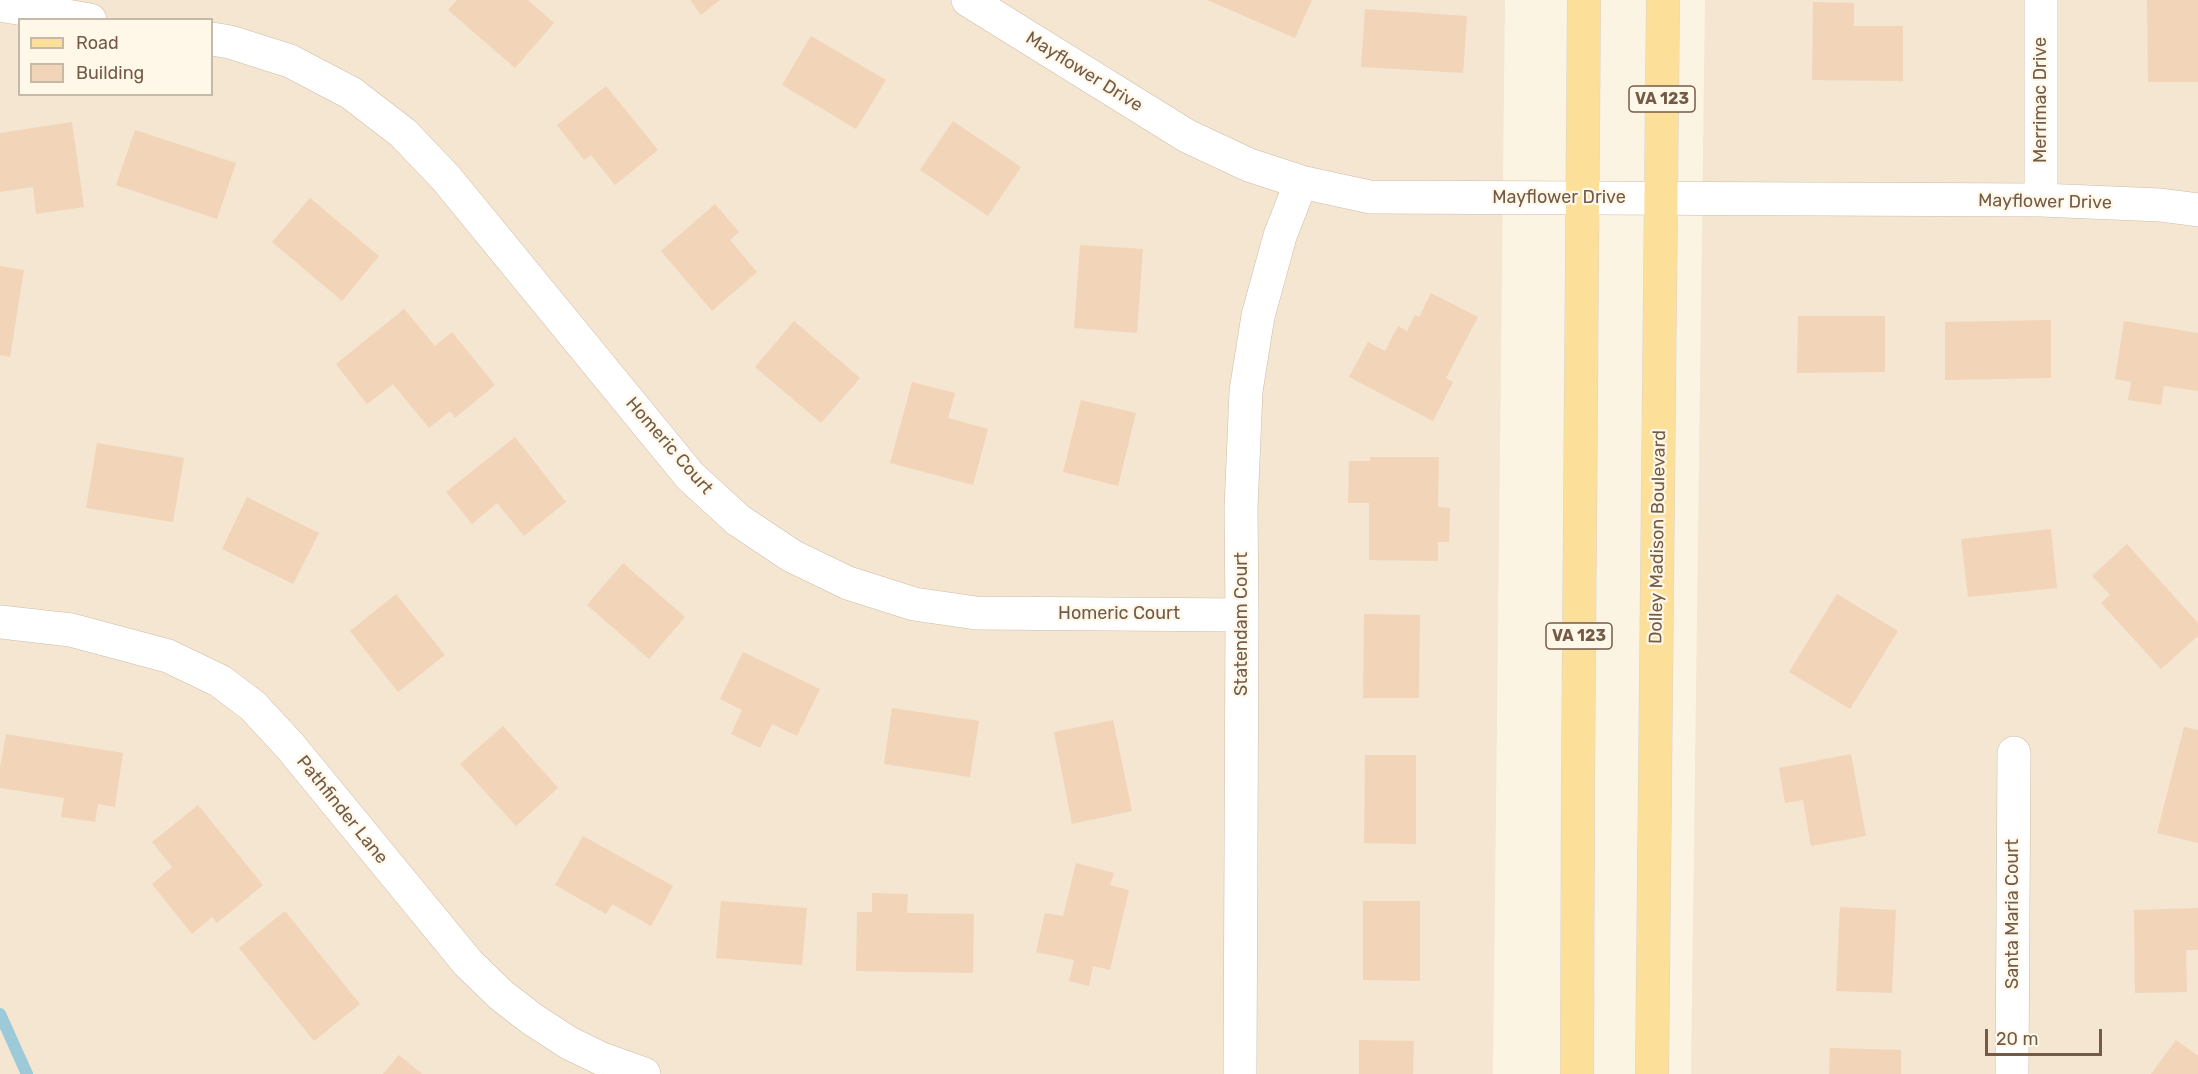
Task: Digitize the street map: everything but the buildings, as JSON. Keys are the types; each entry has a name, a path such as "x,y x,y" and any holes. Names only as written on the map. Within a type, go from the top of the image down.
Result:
{"main road":[{"name":"VA 123","path":"1577,1074 1584,0"},
{"name":"Dolley Madison Boulevard","path":"1652,1074 1663,0"}],"street":[{"name":"Mayflower Drive","path":"968,0 1187,136 1249,165 1301,182 1370,197 2041,200 2198,210"},
{"name":"Merrimac Drive","path":"2041,0 2041,200"},
{"path":"0,5 78,18"},
{"name":"Homeric Court","path":"213,39 230,42 290,61 351,93 403,133 446,178 690,476 738,519 792,556 848,583 914,604 976,613 1242,615"},
{"name":"Statendam Court","path":"1240,1074 1241,508 1246,391 1258,316 1280,236 1301,182"},
{"name":"Pathfinder Lane","path":"0,622 71,630 168,656 220,681 253,706 290,746 468,963 501,995 569,1043 602,1059 644,1074"},
{"name":"Santa Maria Court","path":"2012,1074 2014,753"}],"shaded area":[{"path":"0,0 1505,0 1493,1074 0,1074"},
{"path":"1705,0 2198,0 2198,1074 1691,1074"}],"waterway":[{"path":"0,1014 27,1074"}]}
